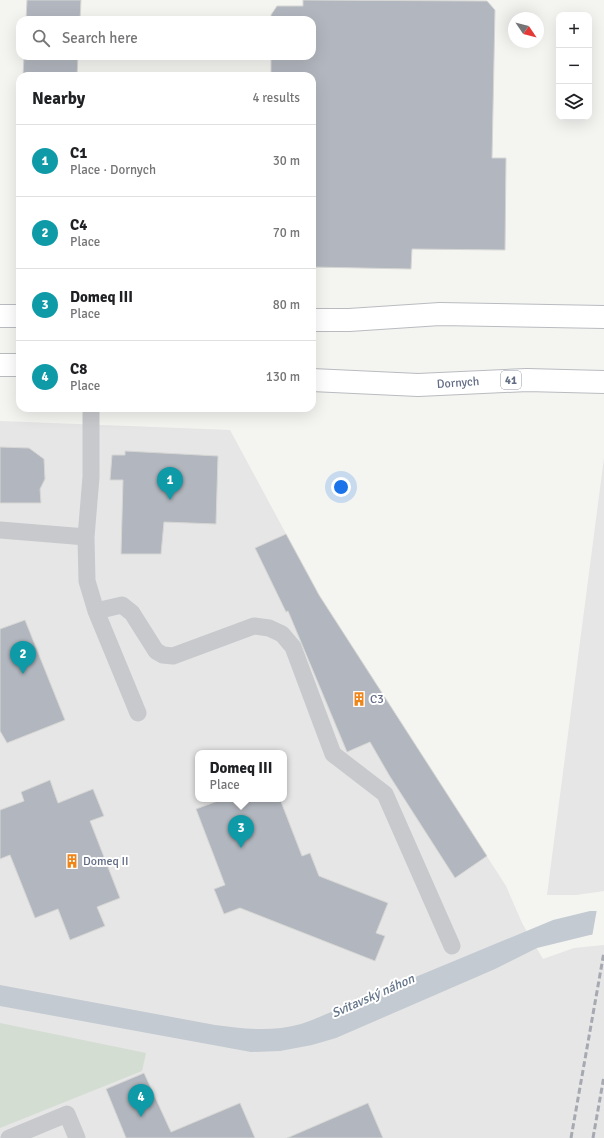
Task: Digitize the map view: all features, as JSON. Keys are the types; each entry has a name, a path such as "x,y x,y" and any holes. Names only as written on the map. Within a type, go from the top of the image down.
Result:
{"main road":[{"path":"316,320 349,320 440,314 604,317"},
{"path":"0,316 16,316"},
{"path":"0,365 16,365"},
{"name":"Dornych","path":"316,380 418,385 527,380 604,382"}],"lane":[{"path":"91,412 91,477 86,537 87,581 96,611 138,713"},
{"path":"0,530 86,537"},
{"path":"96,611 122,605 132,613 156,651 164,655 173,656 254,626 269,628 282,634 293,647 333,754 385,794 452,946"},
{"path":"8,1138 67,1114 77,1138"}],"shaded area":[{"path":"0,421 230,430 319,595 506,886 522,923 543,959 574,948 604,945 604,1138 0,1138"},
{"path":"604,458 604,891 576,895 547,895"},
{"path":"0,1023 146,1053 142,1071 0,1128"}],"water":[{"name":"Svitavský náhon","path":"590,911 604,911 604,933 537,948 495,969 336,1038 312,1045 280,1051 251,1052 0,1006 0,985 215,1025 258,1029 290,1027 314,1019 553,920"}],"pier":[{"path":"597,909 604,909 604,935 592,937"}],"building":[{"path":"27,0 81,0 80,16 26,16"},
{"path":"303,0 487,1 495,10 492,158 506,158 505,250 412,249 411,269 316,267 316,72 271,72 271,60 316,60 316,16 271,16 277,6 303,6"},
{"path":"24,60 78,60 77,72 23,72"},
{"path":"0,447 29,448 44,459 45,479 40,489 41,503 0,503"},
{"path":"125,451 218,456 216,524 164,522 161,554 121,554 123,480 110,480 112,455 125,455"},
{"name":"C3","path":"286,534 319,595 487,856 455,878 389,775 370,742 347,752 288,611 286,612 255,548"},
{"path":"25,620 65,720 7,743 0,731 0,629"},
{"name":"Domeq II","path":"50,780 58,803 93,789 104,816 90,821 120,898 97,907 105,926 70,940 58,909 35,918 10,855 0,859 0,810 24,801 21,792"},
{"path":"215,802 281,802 302,856 310,853 319,876 388,903 376,933 385,936 375,961 240,908 224,914 214,889 225,885 196,809"},
{"path":"144,1073 171,1132 240,1103 255,1138 126,1138 106,1089"},
{"path":"368,1103 383,1138 287,1138"}],"railway":[{"path":"571,1138 604,952"},
{"path":"593,1138 604,1076"}],"place":[{"name":"C1","path":"170,500"},
{"name":"C4","path":"23,674"},
{"name":"C3","path":"359,699"},
{"name":"Domeq III","path":"241,848"},
{"name":"Domeq II","path":"72,861"},
{"name":"C8","path":"141,1117"}]}
